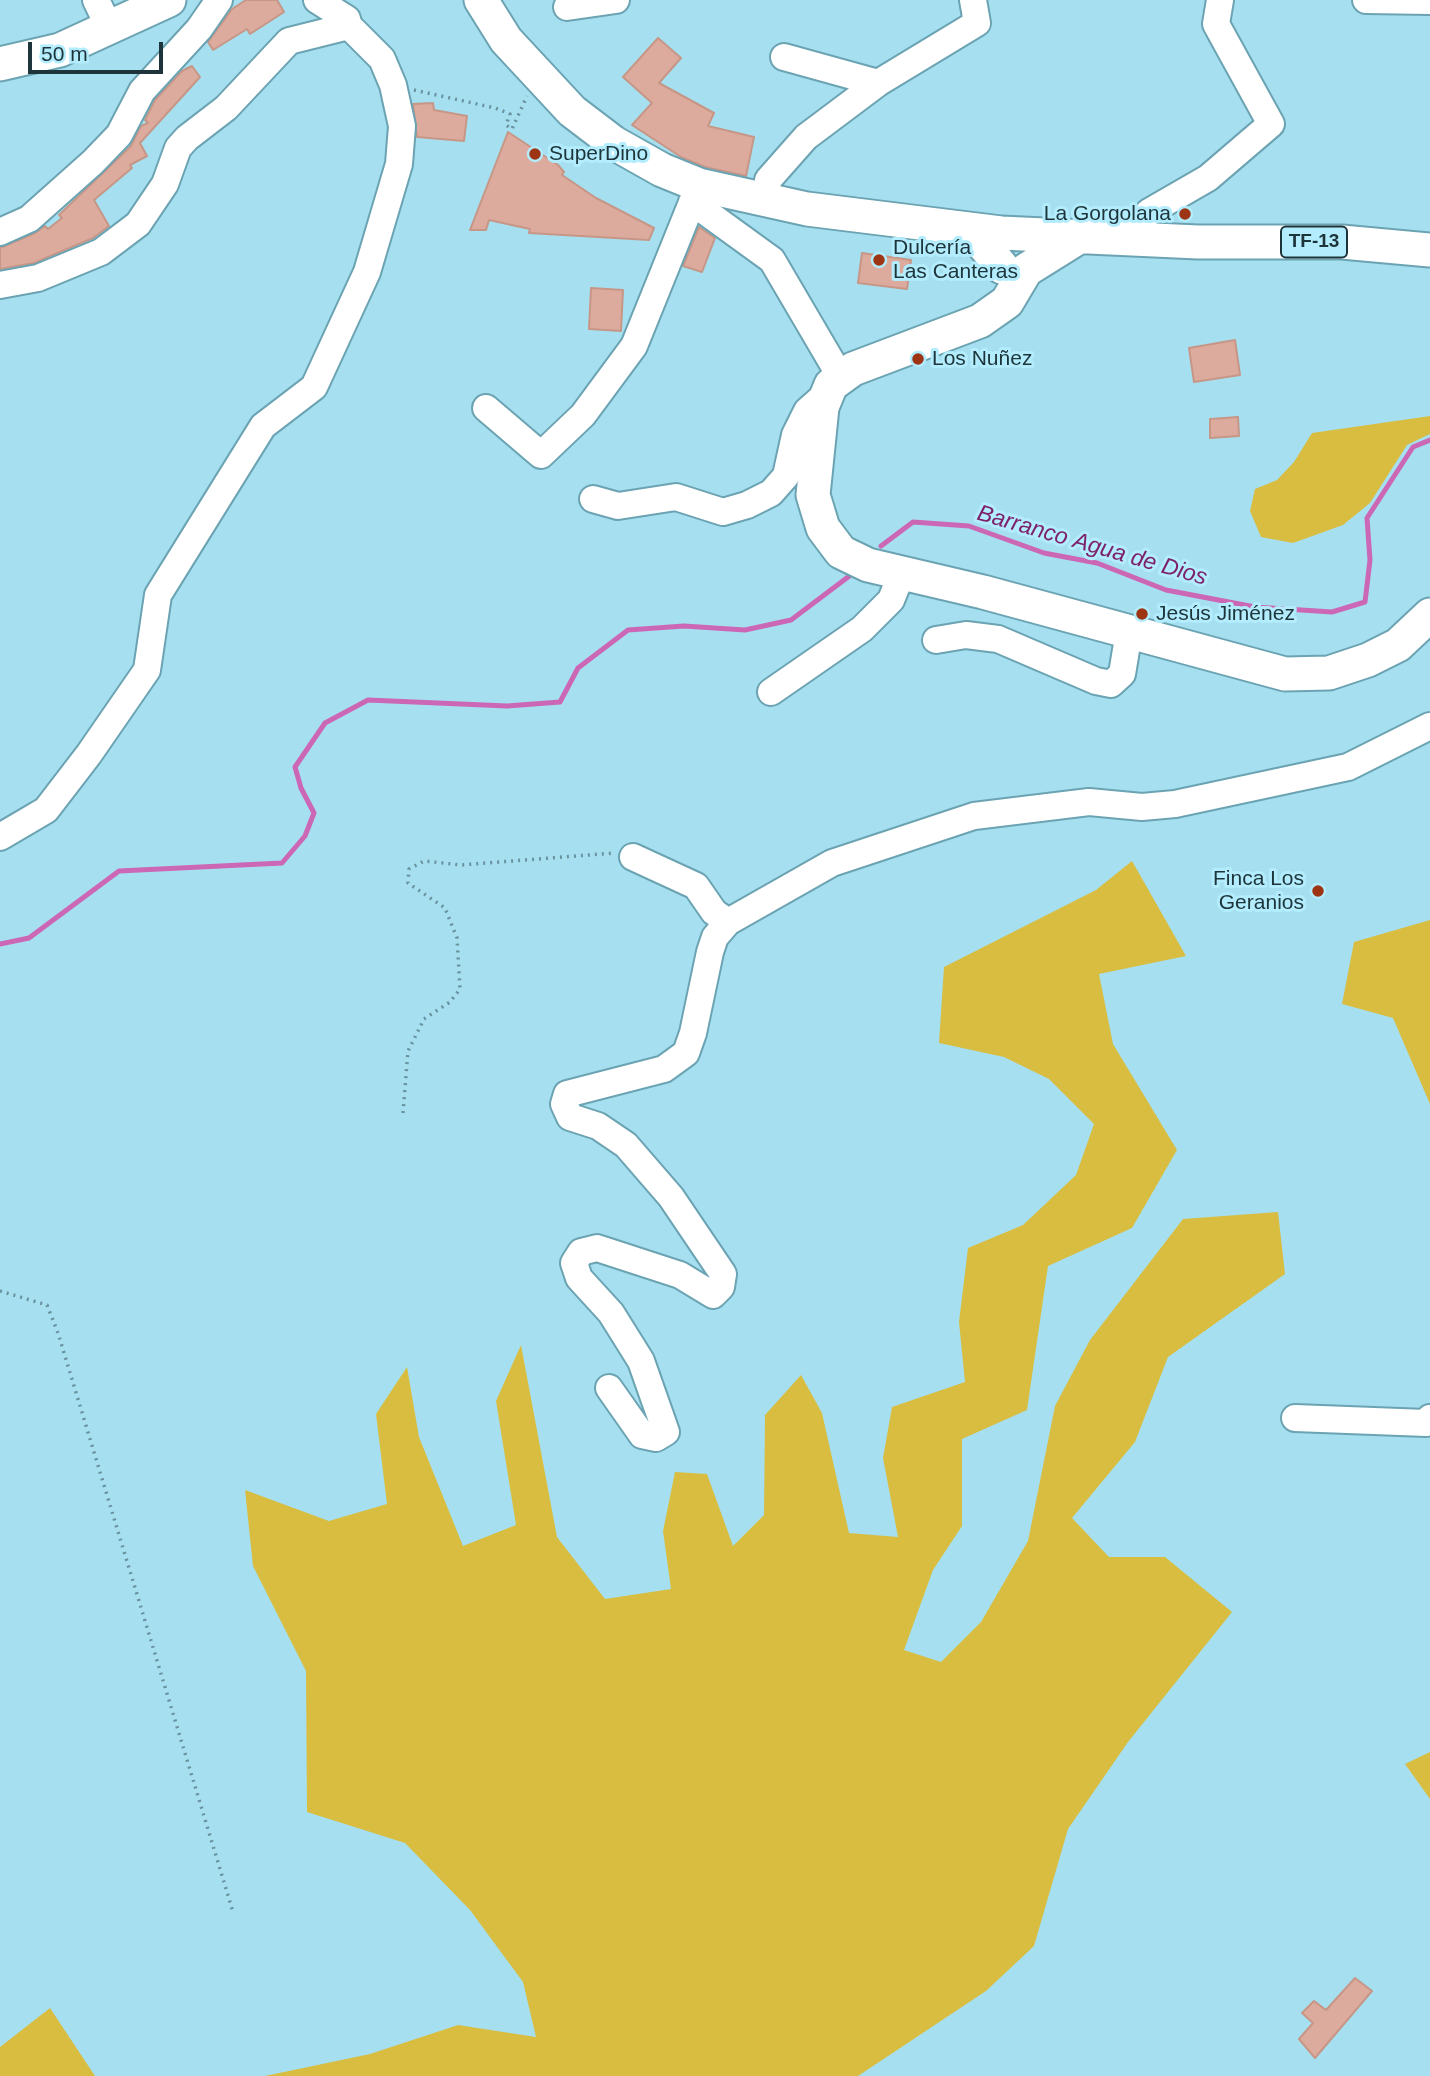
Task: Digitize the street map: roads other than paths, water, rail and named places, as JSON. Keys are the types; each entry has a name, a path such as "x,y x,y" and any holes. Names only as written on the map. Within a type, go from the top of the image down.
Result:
{"main road":[{"path":"0,64 60,50 103,14 169,0"},
{"path":"481,0 506,40 572,111 614,143 696,193 766,201 1008,247 991,312 966,328 833,386 813,480 813,495 823,528 841,552 854,560 983,592 1266,670 1309,676 1347,668 1385,653 1426,624"},
{"name":"TF-13","path":"1008,247 1079,237 1198,242 1342,242 1430,250"}],"street":[{"path":"0,232 29,219 119,135 142,91 199,29 219,0"},
{"path":"0,837 46,810 89,754 147,670 158,595 263,426 314,387 367,272 400,164 402,126 393,85 382,59 349,26 347,19 317,0"},
{"path":"567,7 616,0"},
{"path":"1129,238 1149,212 1208,178 1271,124 1216,24 1220,0"},
{"path":"1366,0 1430,1"},
{"path":"766,201 768,180 806,137 975,11"},
{"path":"0,285 37,278 101,252 138,224 165,184 178,148 226,108 289,41 349,26"},
{"path":"784,57 878,83"},
{"path":"486,408 541,455 583,415 634,346 696,193 772,260 833,386 807,411 795,435 786,476 771,494 723,512 676,497 618,506 593,499"},
{"path":"771,692 862,629 891,600 902,573"},
{"path":"936,640 966,635 998,639 1096,681 1111,684 1122,674 1129,632"},
{"path":"609,1388 642,1435 656,1438 666,1432 641,1361 611,1313 579,1278 575,1264 581,1252 597,1248 680,1275 713,1295 721,1287 723,1274 671,1197 626,1145 598,1126 569,1117 564,1104 567,1094 664,1069 686,1053 694,1033 710,952 715,937 728,922 832,863 974,816 1089,802 1142,807 1175,804 1348,767 1430,726"},
{"path":"633,857 696,886 714,912 728,922"},
{"path":"1295,1418 1426,1423 1430,1418"}],"waterway":[{"name":"Barranco Agua de Dios","path":"881,546 913,522 969,526 1044,553 1097,563 1166,590 1255,607 1332,612 1365,602 1370,560 1367,518 1413,447 1430,440"},
{"name":"Barranco Agua de Dios","path":"0,944 29,938 119,871 282,863 305,836 314,813 301,788 295,767 325,723 368,700 507,706 560,702 578,668 628,630 684,626 745,630 791,620 856,571"}],"place":[{"name":"SuperDino","path":"535,154"},
{"name":"La Gorgolana","path":"1185,214"},
{"name":"Dulcería Las Canteras","path":"879,260"},
{"name":"Los Nuñez","path":"918,359"},
{"name":"Jesús Jiménez","path":"1142,614"},
{"name":"Finca Los Geranios","path":"1318,891"}]}
